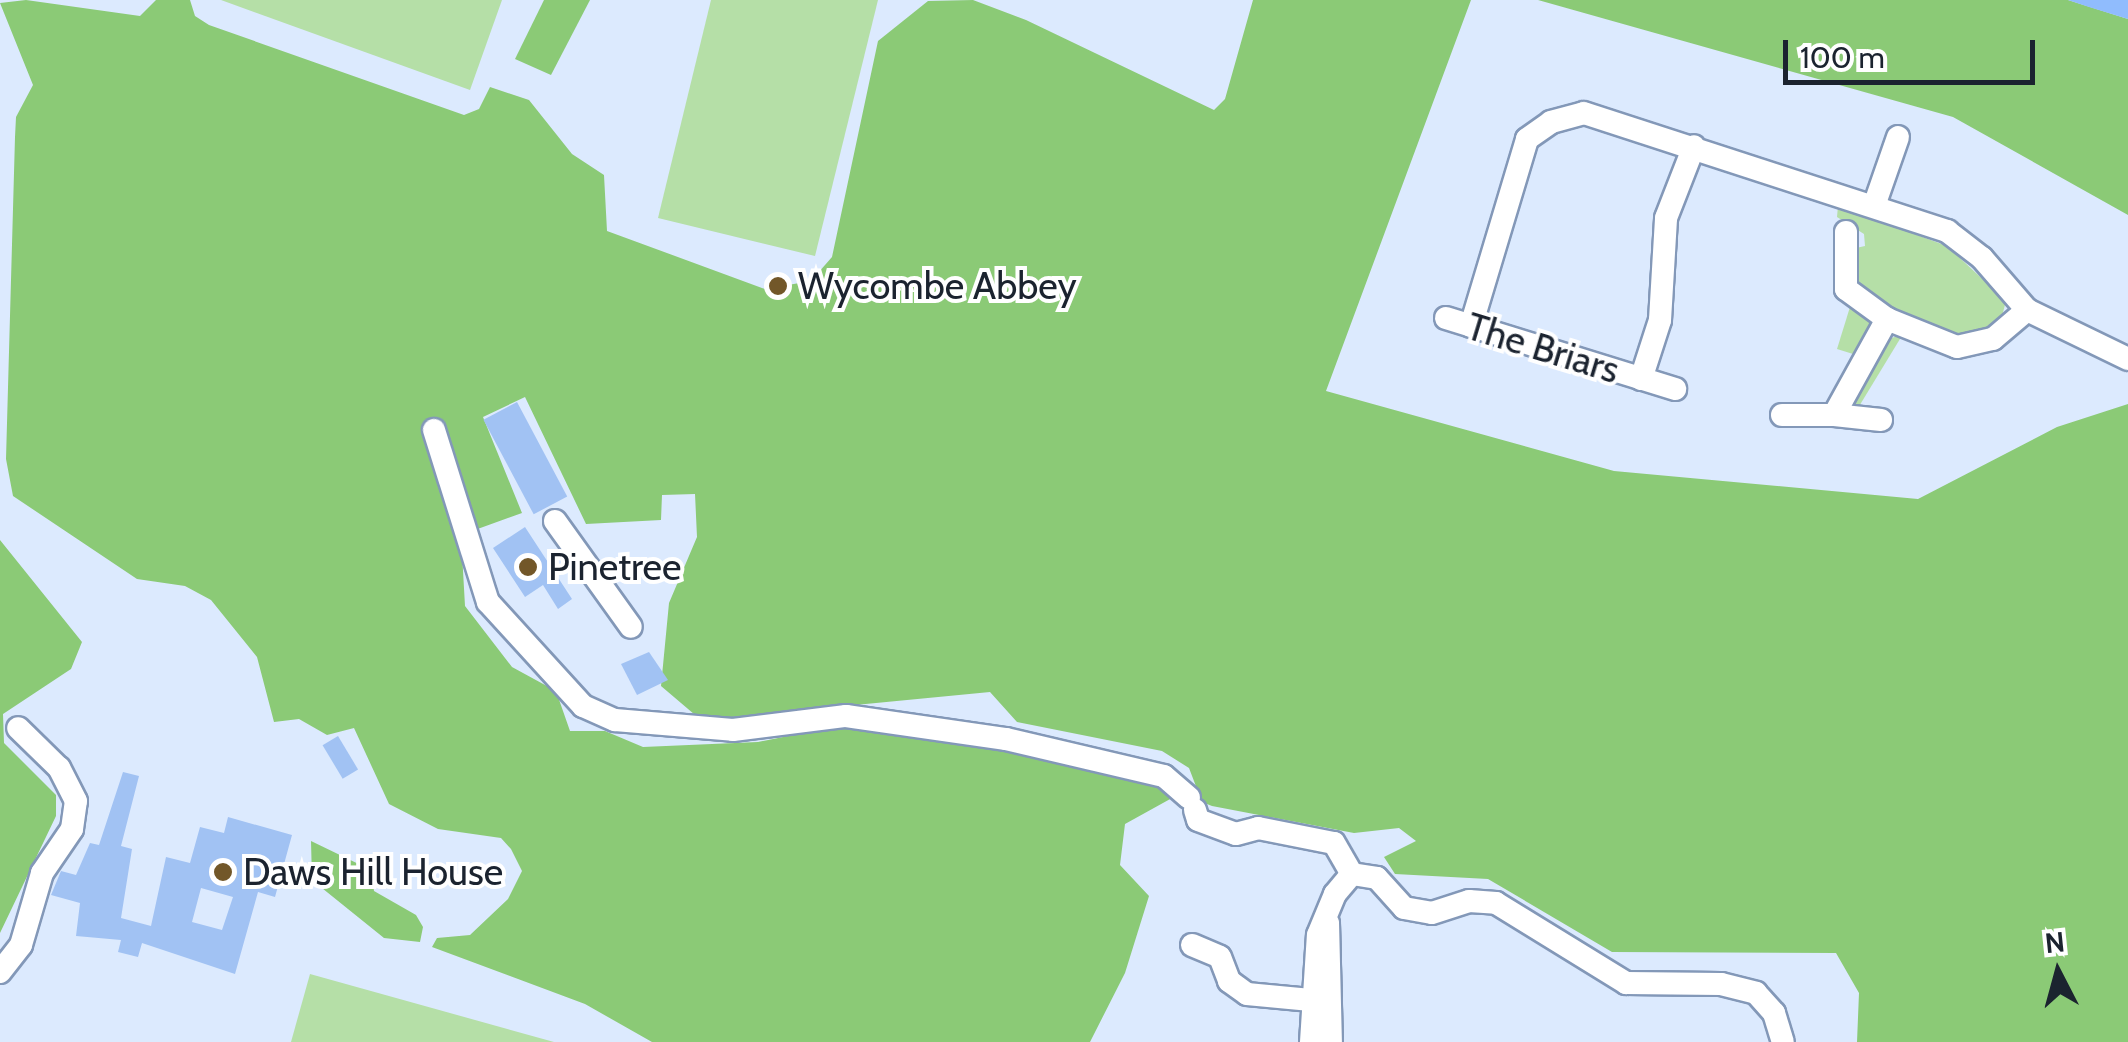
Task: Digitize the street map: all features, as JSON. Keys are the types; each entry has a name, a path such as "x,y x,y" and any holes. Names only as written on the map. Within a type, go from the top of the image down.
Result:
{"street":[{"path":"1471,326 1527,139 1550,122 1584,114 1694,146 1947,231 1982,258 2027,310 2128,358"},
{"path":"1874,206 1898,137"},
{"name":"The Briars","path":"1641,378 1660,320 1666,218 1694,146"},
{"path":"1846,232 1846,289 1887,319 1956,346 1993,339 2027,310"},
{"name":"The Briars","path":"1446,318 1675,389"},
{"path":"1834,414 1887,319"},
{"path":"1790,413 1881,420"},
{"path":"434,430 488,602 583,706 616,720 694,727 733,730 846,716 1006,739 1164,776 1192,804 1198,820 1236,834 1258,828 1334,843 1352,874"},
{"path":"556,520 631,628"},
{"path":"0,972 21,945 42,873 72,829 76,801 59,768 18,728"},
{"path":"1311,1042 1311,1000 1327,915 1352,874"},
{"path":"1352,874 1377,878 1404,908 1432,913 1469,901 1496,903 1626,983 1721,984 1756,993 1776,1036"},
{"path":"1327,915 1332,1042"},
{"path":"1192,945 1220,957 1229,981 1247,994 1311,1000"}],"green space":[{"path":"26,0 140,16 156,0 190,0 195,16 209,25 464,115 479,109 490,87 529,100 572,154 604,175 607,231 765,289 811,281 832,257 878,41 928,1 973,0 1026,20 1214,110 1225,99 1253,0 1471,0 1326,391 1614,471 1918,499 2057,427 2128,404 2128,1042 1857,1042 1859,993 1836,953 1612,952 1488,879 1395,874 1384,857 1416,841 1399,828 1354,833 1212,806 1202,802 1189,768 1162,751 1017,722 990,692 701,720 661,686 669,603 697,537 695,494 662,495 661,520 586,524 525,397 483,417 522,513 461,535 465,606 512,667 556,691 570,731 605,731 643,747 758,742 853,723 1156,780 1172,798 1125,824 1120,865 1149,896 1125,973 1090,1042 652,1042 585,1004 432,947 437,938 470,935 508,899 522,871 501,838 438,829 389,804 354,728 327,735 299,719 274,722 257,657 211,600 185,586 137,579 13,496 6,459 15,137 16,117 33,85 0,3"},
{"path":"221,0 502,0 470,90"},
{"path":"544,0 590,0 551,75 515,59"},
{"path":"711,0 878,0 815,256 658,218"},
{"path":"1538,0 2068,0 2128,19 2128,215 1953,117"},
{"path":"1838,206 1947,246 2006,301 2001,320 1989,331 1956,336 1860,295 1854,288 1856,248 1865,246 1864,234 1837,217"},
{"path":"1850,307 1875,324 1853,354 1837,349"},
{"path":"1903,334 1858,408 1854,406 1886,340"},
{"path":"0,540 82,642 71,669 3,714 4,743 56,795 56,816 0,933"},
{"path":"311,841 371,870 374,891 416,915 423,927 420,942 384,938 312,880"},
{"path":"310,974 554,1042 291,1042"}],"water":[{"path":"2068,0 2128,0 2128,19 2089,7"}],"building":[{"path":"517,402 567,496 534,514 483,420"},
{"name":"Pinetree","path":"525,527 572,599 558,609 543,585 525,597 493,548"},
{"path":"649,652 668,680 637,695 621,664"},
{"path":"338,736 358,769 343,779 323,745"},
{"name":"Daws Hill House","path":"123,772 139,776 121,846 132,849 121,918 151,926 166,857 190,863 200,827 224,833 228,817 292,835 275,897 258,892 235,974 142,943 138,957 118,952 121,940 76,936 80,903 51,895 61,871 76,875 90,843 99,845","holes":["201,888 233,897 222,930 192,922"]}],"place":[{"name":"Wycombe Abbey","path":"778,286"},
{"name":"Pinetree","path":"528,567"},
{"name":"Daws Hill House","path":"223,872"}]}
